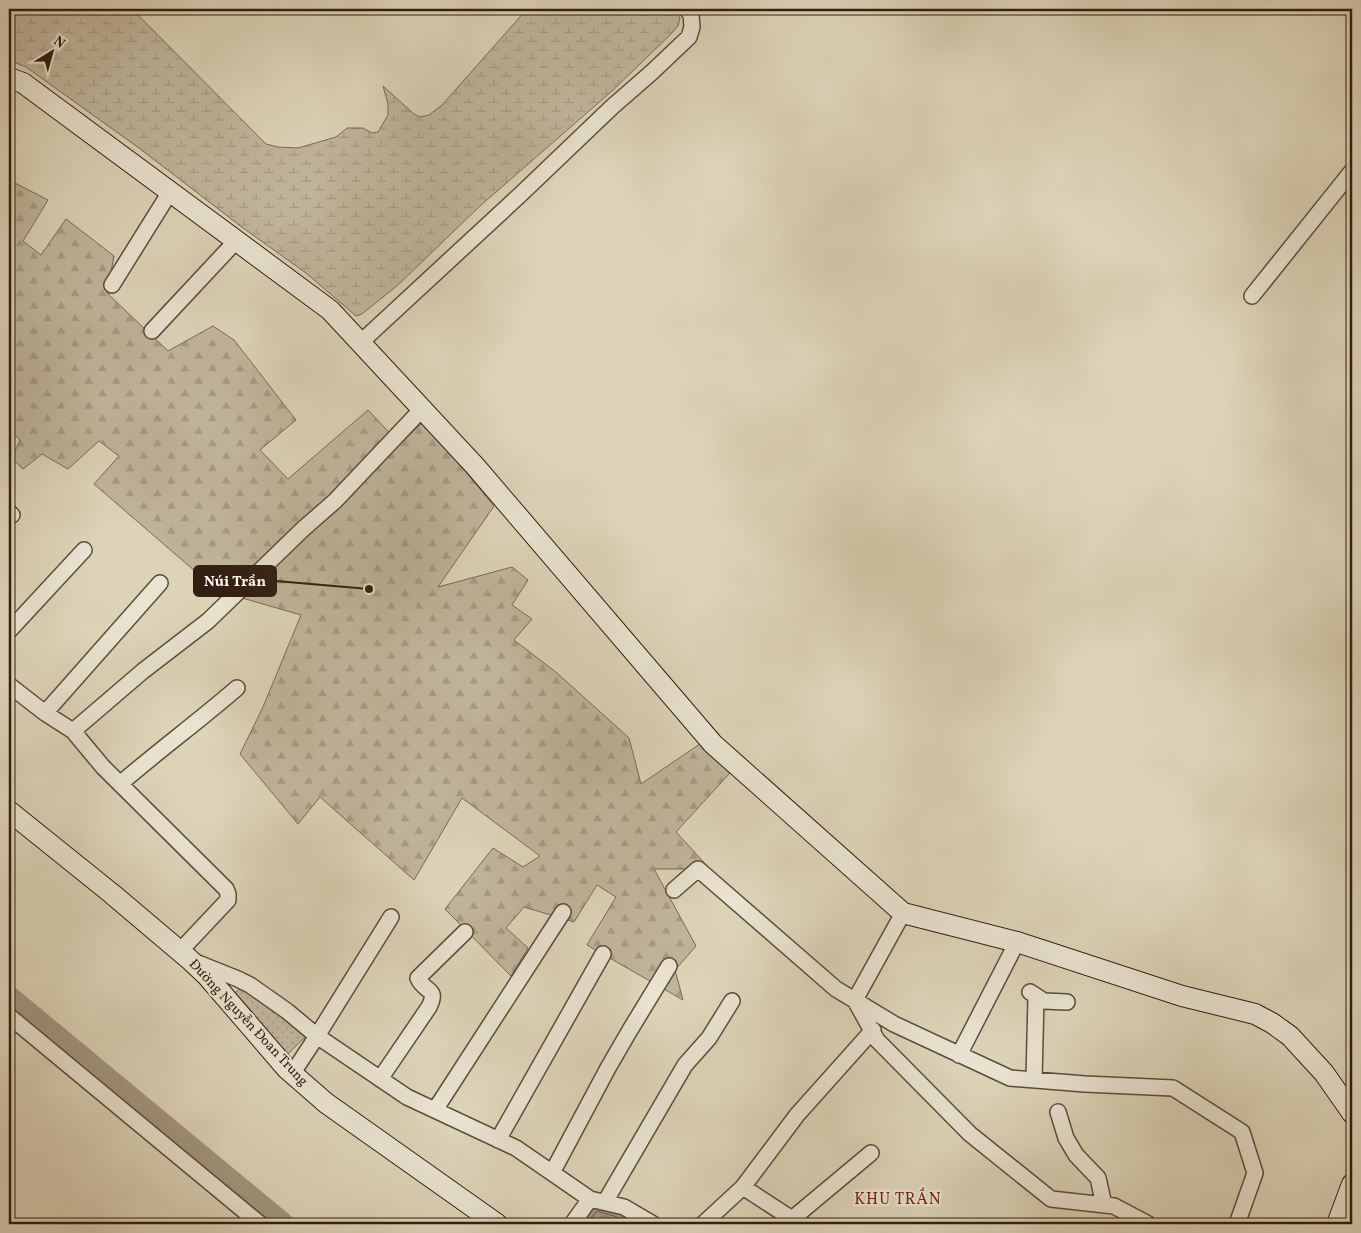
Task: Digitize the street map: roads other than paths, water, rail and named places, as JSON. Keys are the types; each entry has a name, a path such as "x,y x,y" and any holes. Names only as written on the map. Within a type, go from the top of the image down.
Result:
{"street":[{"path":"360,343 689,37 692,26 691,15 687,9"},
{"path":"9,78 22,83 330,310 475,466 713,744 903,913 1017,942 1182,996 1255,1014 1290,1036 1324,1073 1352,1113"},
{"path":"1252,296 1352,171"},
{"path":"112,285 170,192"},
{"path":"152,331 236,241"},
{"path":"72,730 143,671 208,621 303,529 335,501 422,409"},
{"path":"9,631 84,550"},
{"path":"44,713 160,583"},
{"path":"9,685 44,713 72,730 103,767 226,889 228,900 184,955 250,986 317,1036 407,1097 516,1148 598,1201 624,1207 653,1224"},
{"path":"120,784 237,688"},
{"name":"Đường Nguyễn Đoan Trung","path":"9,811 207,976 292,1074 326,1103 496,1224"},
{"path":"674,890 698,870 836,989 894,1024 1010,1078 1173,1088 1242,1132 1255,1173 1237,1224"},
{"path":"435,1110 563,912"},
{"path":"855,1000 903,913"},
{"path":"292,1074 392,917"},
{"path":"380,1079 429,1007 433,998 432,994 418,978 465,932"},
{"path":"960,1055 1017,942"},
{"path":"498,1140 603,954"},
{"path":"552,1173 630,1030 669,966"},
{"path":"1034,1080 1032,994 1044,1001 1067,1002"},
{"path":"855,1000 877,1040 970,1134 1051,1199 1114,1206 1148,1224"},
{"path":"572,1224 598,1201 685,1065 709,1038 732,1001"},
{"path":"9,1016 260,1224"},
{"path":"703,1224 743,1187 797,1115 872,1030"},
{"path":"1058,1112 1066,1138 1076,1155 1098,1178 1104,1205"},
{"path":"743,1187 798,1222 871,1153"},
{"path":"1337,1224 1352,1184"}],"water":[{"path":"595,1205 616,1211 640,1224 580,1224"}],"waterway":[{"path":"9,998 282,1224"}],"place":[{"name":"Núi Trần","path":"369,589"}],"district":[{"name":"KHU TRẦN","path":"898,1200"}]}
